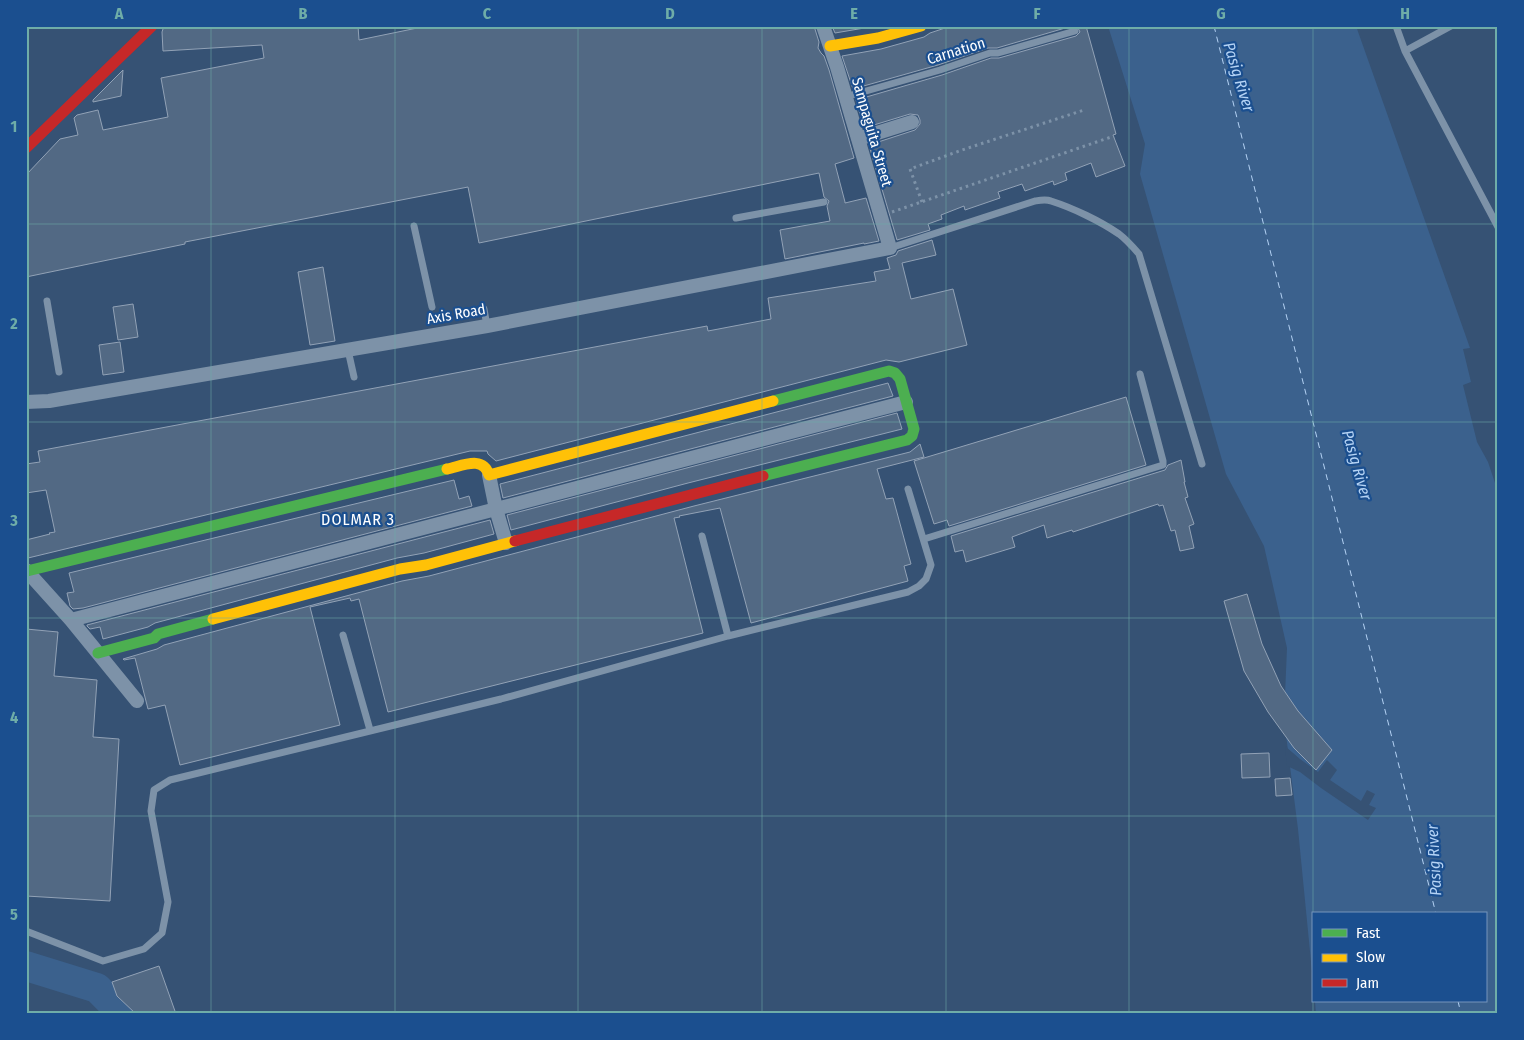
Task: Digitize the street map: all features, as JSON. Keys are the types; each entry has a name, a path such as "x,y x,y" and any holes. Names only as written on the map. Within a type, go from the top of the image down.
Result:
{"street":[{"path":"26,148 152,26"},
{"name":"Sampaguita Street","path":"823,26 890,248"},
{"path":"830,46 878,38 921,26"},
{"path":"858,139 912,122"},
{"name":"Axis Road","path":"26,402 48,401 487,326 890,248"},
{"path":"98,653 154,638 158,634 400,569 426,564 691,494 908,440 912,436 914,429 900,379 895,373 889,371 489,476"},
{"path":"71,620 906,402"},
{"path":"137,701 71,620 27,570 473,463 481,463 487,468 506,543"}],"lane":[{"path":"1396,26 1405,51 1498,227"},
{"path":"1405,51 1451,26"},
{"name":"Carnation","path":"845,97 940,70 990,53 998,53 1076,31"},
{"path":"890,248 1035,201 1044,200 1075,211 1120,235 1139,254 1202,464"},
{"path":"736,218 824,202"},
{"path":"414,226 432,306"},
{"path":"47,300 59,372"},
{"path":"484,309 487,326"},
{"path":"348,350 354,377"},
{"path":"924,540 1163,465 1140,374"},
{"path":"26,931 104,961 144,950 162,933 168,902 152,811 154,790 170,780 501,699 728,636 908,592 919,586 926,579 931,565 908,488"},
{"path":"702,536 728,636"},
{"path":"342,635 370,730"}],"path":[{"path":"922,202 910,169 1084,110"},
{"path":"880,216 1114,136"}],"water":[{"name":"Pasig River","path":"1108,26 1356,26 1470,348 1463,349 1471,382 1463,385 1477,442 1488,462 1498,492 1498,1014 1316,1014 1315,1002 1486,1002 1486,912 1312,912 1312,972 1298,829 1284,719 1287,648 1264,546 1226,474 1140,174 1145,144"}],"pier":[{"path":"1285,746 1318,772 1327,760 1337,770 1330,780 1361,801 1367,790 1375,794 1369,805 1376,808 1368,820 1300,772 1287,766"}],"building":[{"path":"164,26 358,26 359,40 427,26 814,26 819,42 818,48 824,56 829,70 854,158 835,164 845,203 866,198 879,241 785,259 780,230 830,221 827,206 829,201 824,197 819,173 479,243 468,187 185,242 185,244 26,277 26,175 60,139 78,135 74,118 77,115 98,110 103,130 168,117 161,78 264,58 262,45 163,51 162,32"},
{"path":"832,26 876,26 835,33"},
{"path":"951,26 1072,26 997,48 988,48 938,65 853,89 842,56 881,49 924,37"},
{"path":"1077,26 1086,26 1116,134 1113,135 1125,166 1096,177 1091,163 1065,173 1067,180 1054,185 1053,181 1025,191 1022,184 998,192 1000,198 965,210 964,206 941,215 942,219 928,224 930,230 897,240 869,145 915,130 920,124 920,120 918,115 910,114 864,128 856,100 942,75 991,58 999,58 1076,36 1080,32"},
{"path":"123,70 121,96 93,102 93,100"},
{"path":"932,240 936,255 902,263 911,299 953,289 967,345 899,362 886,360 496,461 487,451 470,451 28,558 26,540 55,532 46,490 26,493 26,464 40,462 38,451 707,326 708,331 771,319 768,298 876,281 874,272 890,269 887,258 896,255 898,251"},
{"path":"323,267 335,341 310,345 298,272"},
{"path":"133,304 138,337 118,340 113,307"},
{"path":"120,342 124,372 103,375 99,345"},
{"path":"888,383 893,396 503,498 500,484"},
{"path":"1126,397 1146,465 949,526 947,520 934,524 914,461"},
{"path":"897,413 902,429 511,530 507,515"},
{"path":"920,444 924,457 877,469 886,499 893,498 911,564 904,566 908,581 751,623 720,508 679,516 674,518 703,633 388,712 359,599 351,601 350,598 310,607 340,725 180,765 165,705 148,709 135,658 123,659 157,649 164,645 402,581 429,576 694,506 910,452"},
{"path":"1181,460 1188,497 1185,498 1194,524 1189,526 1194,548 1180,551 1175,530 1171,531 1163,505 1159,506 1158,504 1073,532 1072,530 1047,538 1044,525 1012,537 1015,547 966,562 963,550 955,552 951,536 1165,470 1168,465"},
{"path":"454,480 459,499 469,496 472,506 83,608 73,609 70,606 67,593 74,592 69,573"},
{"path":"490,520 494,534 424,553 397,558 155,623 148,627 103,639 100,627 90,629 87,626 87,625"},
{"path":"1247,594 1262,644 1281,686 1298,711 1332,750 1316,770 1294,748 1268,712 1244,671 1224,601"},
{"path":"26,629 58,632 54,676 97,680 93,737 119,739 110,901 26,896"},
{"path":"1269,753 1270,777 1242,778 1241,754"},
{"path":"1290,778 1292,795 1276,796 1275,779"},
{"path":"159,966 176,1014 136,1014 117,996 112,982"}],"waterway":[{"path":"26,966 97,988 123,1014"}],"ferry route":[{"path":"1214,26 1436,912"},
{"path":"1458,1002 1461,1014"}],"traffic: fast":[{"path":"763,476 907,440 912,436 914,429 900,379 895,373 889,371 773,401"},
{"path":"27,571 447,469"},
{"path":"98,653 213,619"}],"traffic: slow":[{"path":"830,46 878,38 921,26"},
{"path":"447,469 471,463 482,465 489,475 773,401"},
{"path":"213,619 400,569 426,565 515,541"}],"traffic: jam":[{"path":"26,148 152,26"},
{"path":"515,541 763,476"}],"district":[{"name":"DOLMAR 3","path":"358,519"}]}
